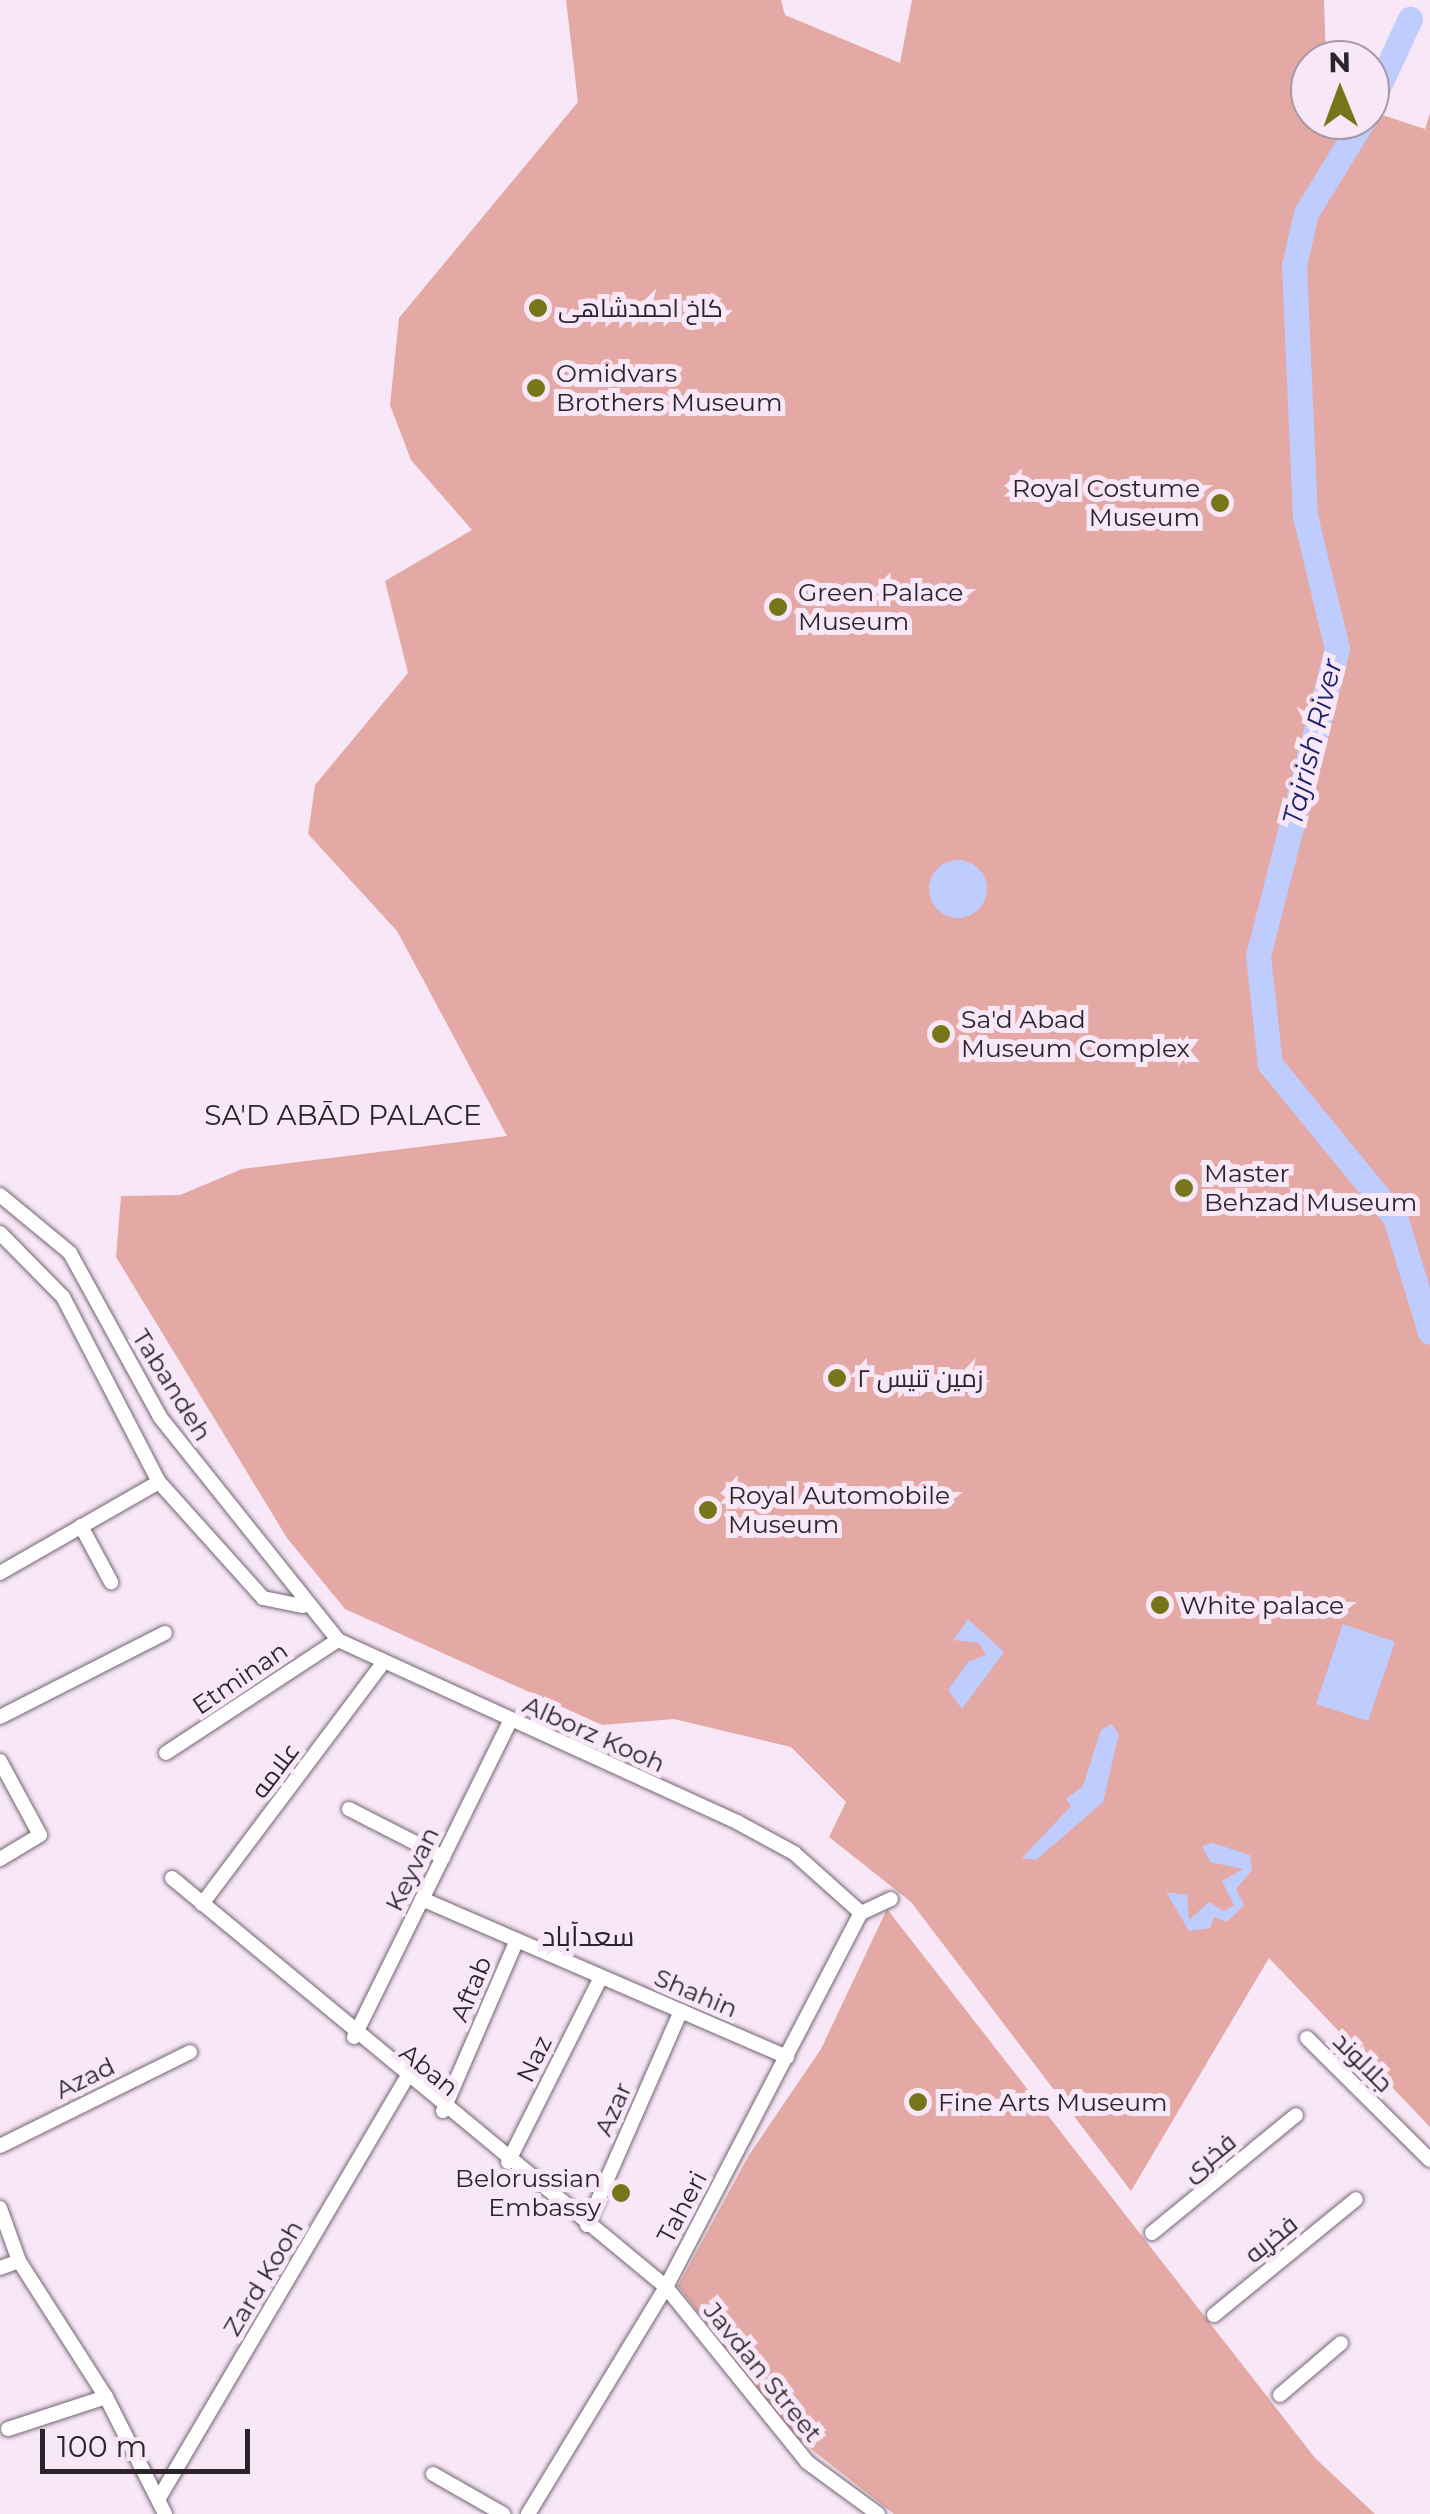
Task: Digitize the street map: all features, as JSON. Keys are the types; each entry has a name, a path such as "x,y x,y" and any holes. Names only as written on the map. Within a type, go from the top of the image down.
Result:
{"street":[{"name":"Tabandeh","path":"0,1195 70,1252 160,1417 303,1606"},
{"path":"0,1233 63,1297 160,1482 263,1598 303,1606"},
{"path":"0,1573 160,1482"},
{"path":"81,1526 111,1582"},
{"name":"Alborz Kooh","path":"303,1606 338,1640 794,1852 860,1913"},
{"path":"0,1717 164,1633"},
{"name":"Etminan","path":"166,1753 338,1640"},
{"name":"علامه","path":"202,1904 384,1662"},
{"name":"Keyvan","path":"354,2036 510,1721"},
{"path":"0,1761 40,1835 0,1859"},
{"path":"349,1809 443,1858"},
{"name":"Aban","path":"172,1878 406,2081 666,2287"},
{"path":"860,1913 891,1899"},
{"name":"Shahin","path":"422,1900 788,2057"},
{"name":"Taheri","path":"528,2514 666,2287 860,1913"},
{"name":"Aftab","path":"443,2111 516,1940"},
{"name":"Naz","path":"508,2162 601,1977"},
{"name":"Azar","path":"588,2225 681,2012"},
{"name":"جلالوند","path":"1308,2038 1430,2160"},
{"name":"Azad","path":"0,2146 190,2052"},
{"name":"Zard Kooh","path":"159,2498 406,2081"},
{"name":"فخری","path":"1152,2234 1296,2115"},
{"name":"فخریه","path":"1214,2315 1356,2198"},
{"path":"0,2208 19,2261 106,2398 165,2514"},
{"path":"0,2268 19,2261"},
{"name":"Javdan Street","path":"666,2287 806,2462 878,2514"},
{"path":"1280,2395 1342,2343"},
{"path":"8,2430 106,2398"},
{"path":"432,2474 503,2514"}],"shaded area":[{"name":"Sa'd Abad Museum Complex","path":"566,0 781,0 785,15 900,63 912,0 1324,0 1325,40 1290,40 1290,140 1390,140 1390,118 1425,129 1430,113 1430,2127 1269,1958 1131,2191 911,1902 829,1837 846,1802 791,1747 674,1719 602,1725 345,1609 287,1538 116,1257 121,1196 180,1195 242,1169 507,1136 397,931 308,834 315,785 408,673 385,581 472,530 411,460 390,405 399,318 578,102"},
{"path":"887,1909 1315,2458 1375,2514 894,2514 788,2431 678,2286 749,2155 821,2049"}],"water":[{"path":"958,860 979,868 987,889 979,910 958,918 937,910 929,889 937,868"},
{"path":"968,1619 1004,1652 962,1709 948,1690 968,1662 986,1655 979,1643 953,1640"},
{"path":"1343,1624 1395,1642 1368,1721 1316,1704"},
{"path":"1111,1724 1119,1734 1103,1802 1036,1860 1022,1858 1071,1806 1066,1799 1083,1786 1101,1730"},
{"path":"1212,1843 1250,1855 1252,1870 1236,1889 1244,1905 1227,1922 1214,1917 1210,1928 1189,1931 1166,1892 1187,1895 1189,1920 1209,1902 1224,1911 1234,1905 1222,1881 1243,1869 1210,1862 1202,1846"}],"waterway":[{"name":"Tajrish River","path":"1390,62 1410,19"},
{"name":"Tajrish River","path":"1351,140 1306,213 1294,266 1305,516 1337,648 1258,956 1270,1064 1395,1217 1430,1332"}],"place":[{"name":"کاخ احمدشاهی","path":"538,308"},
{"name":"Omidvars Brothers Museum","path":"536,388"},
{"name":"Royal Costume Museum","path":"1220,503"},
{"name":"Green Palace Museum","path":"778,607"},
{"name":"Sa'd Abad Museum Complex","path":"941,1034"},
{"name":"Master Behzad Museum","path":"1184,1188"},
{"name":"زمین تنیس ۲","path":"837,1378"},
{"name":"Royal Automobile Museum","path":"708,1510"},
{"name":"White palace","path":"1160,1605"},
{"name":"Fine Arts Museum","path":"918,2102"},
{"name":"Belorussian Embassy","path":"621,2193"}],"district":[{"name":"SA'D ABĀD PALACE","path":"343,1115"},
{"name":"سعدآباد","path":"588,1936"}]}
